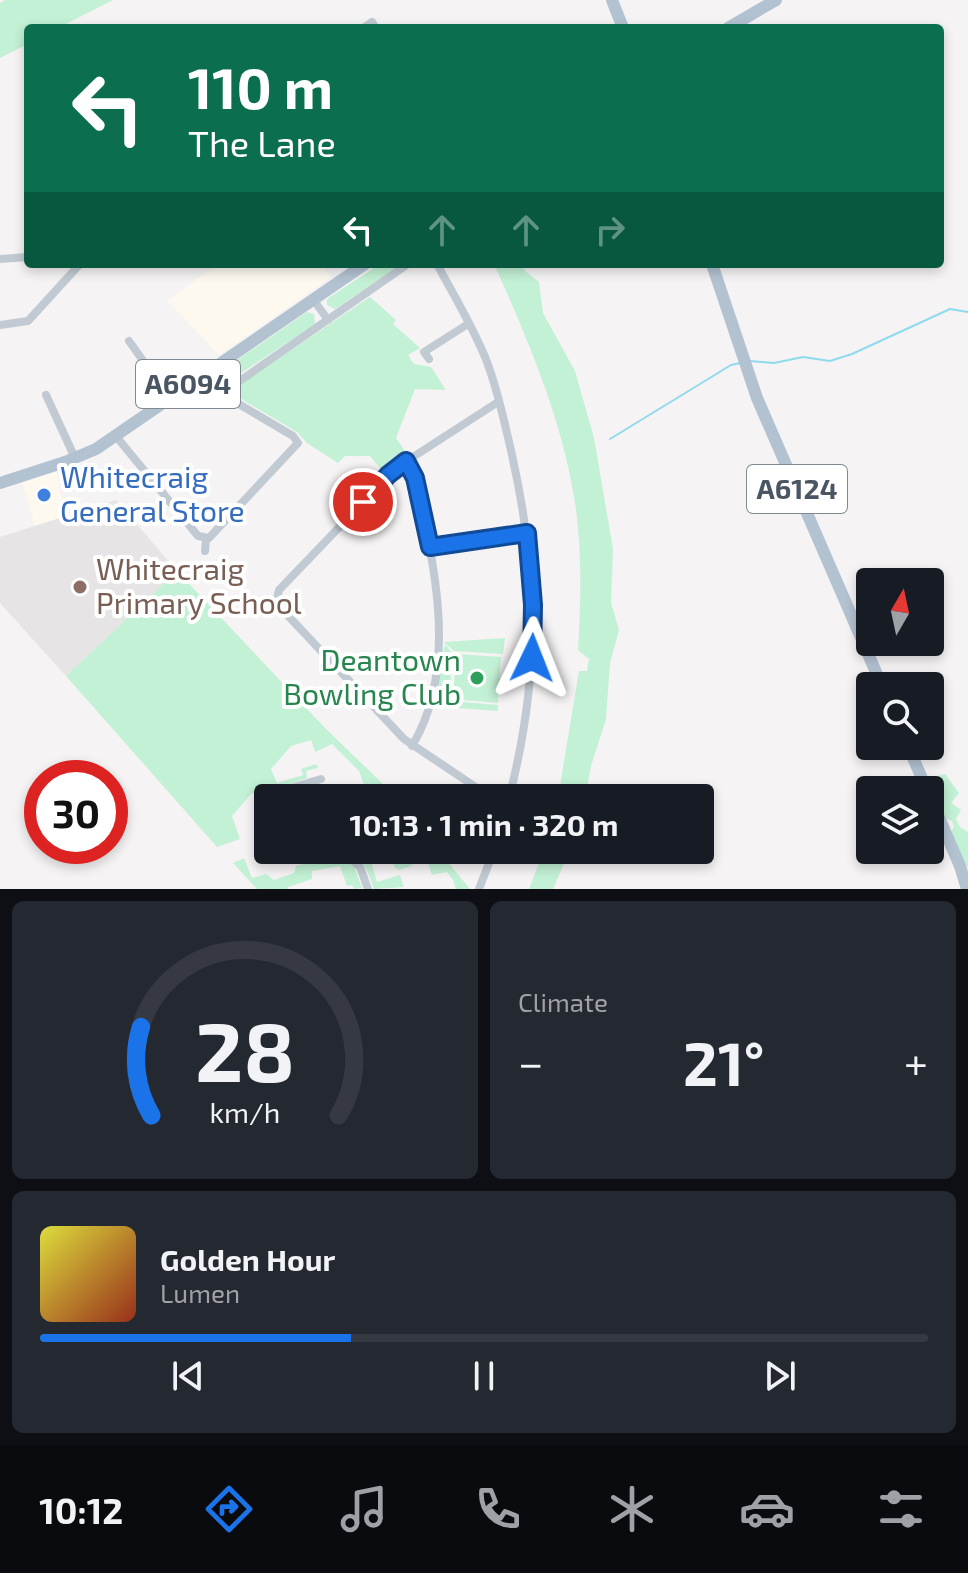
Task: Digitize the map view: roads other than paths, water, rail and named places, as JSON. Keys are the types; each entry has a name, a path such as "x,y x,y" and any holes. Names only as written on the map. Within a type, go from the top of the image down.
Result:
{"main road":[{"path":"612,0 621,24"},
{"path":"735,24 776,0"},
{"name":"A6094","path":"0,483 96,449 359,268"},
{"name":"A6124","path":"713,268 746,369 876,672"},
{"path":"944,829 967,889"}],"street":[{"path":"0,259 24,257"},
{"path":"0,325 28,321 75,268"},
{"path":"205,551 206,539 219,529 298,443 293,436 232,400 228,389 402,268"},
{"path":"439,268 488,364 527,533 533,605 531,669 513,784"},
{"path":"313,299 328,320"},
{"path":"429,359 424,352 468,324"},
{"path":"129,341 169,397"},
{"path":"46,395 75,458"},
{"path":"470,784 412,746 279,608 277,597 279,590 388,475 498,402"},
{"path":"115,435 198,536 206,539"},
{"path":"406,461 415,478 430,547 438,619 437,665 425,718 412,746"},
{"path":"430,547 527,533"},
{"path":"305,784 321,779"},
{"path":"356,864 368,889"},
{"path":"479,889 489,864"}],"waterway":[{"path":"750,361 774,363 803,357 830,361 950,309 968,312"},
{"path":"610,439 731,365 740,363"}],"place":[{"name":"Whitecraig General Store","path":"44,495"},
{"name":"Whitecraig Primary School","path":"80,587"},
{"name":"Deantown Bowling Club","path":"477,678"}]}
